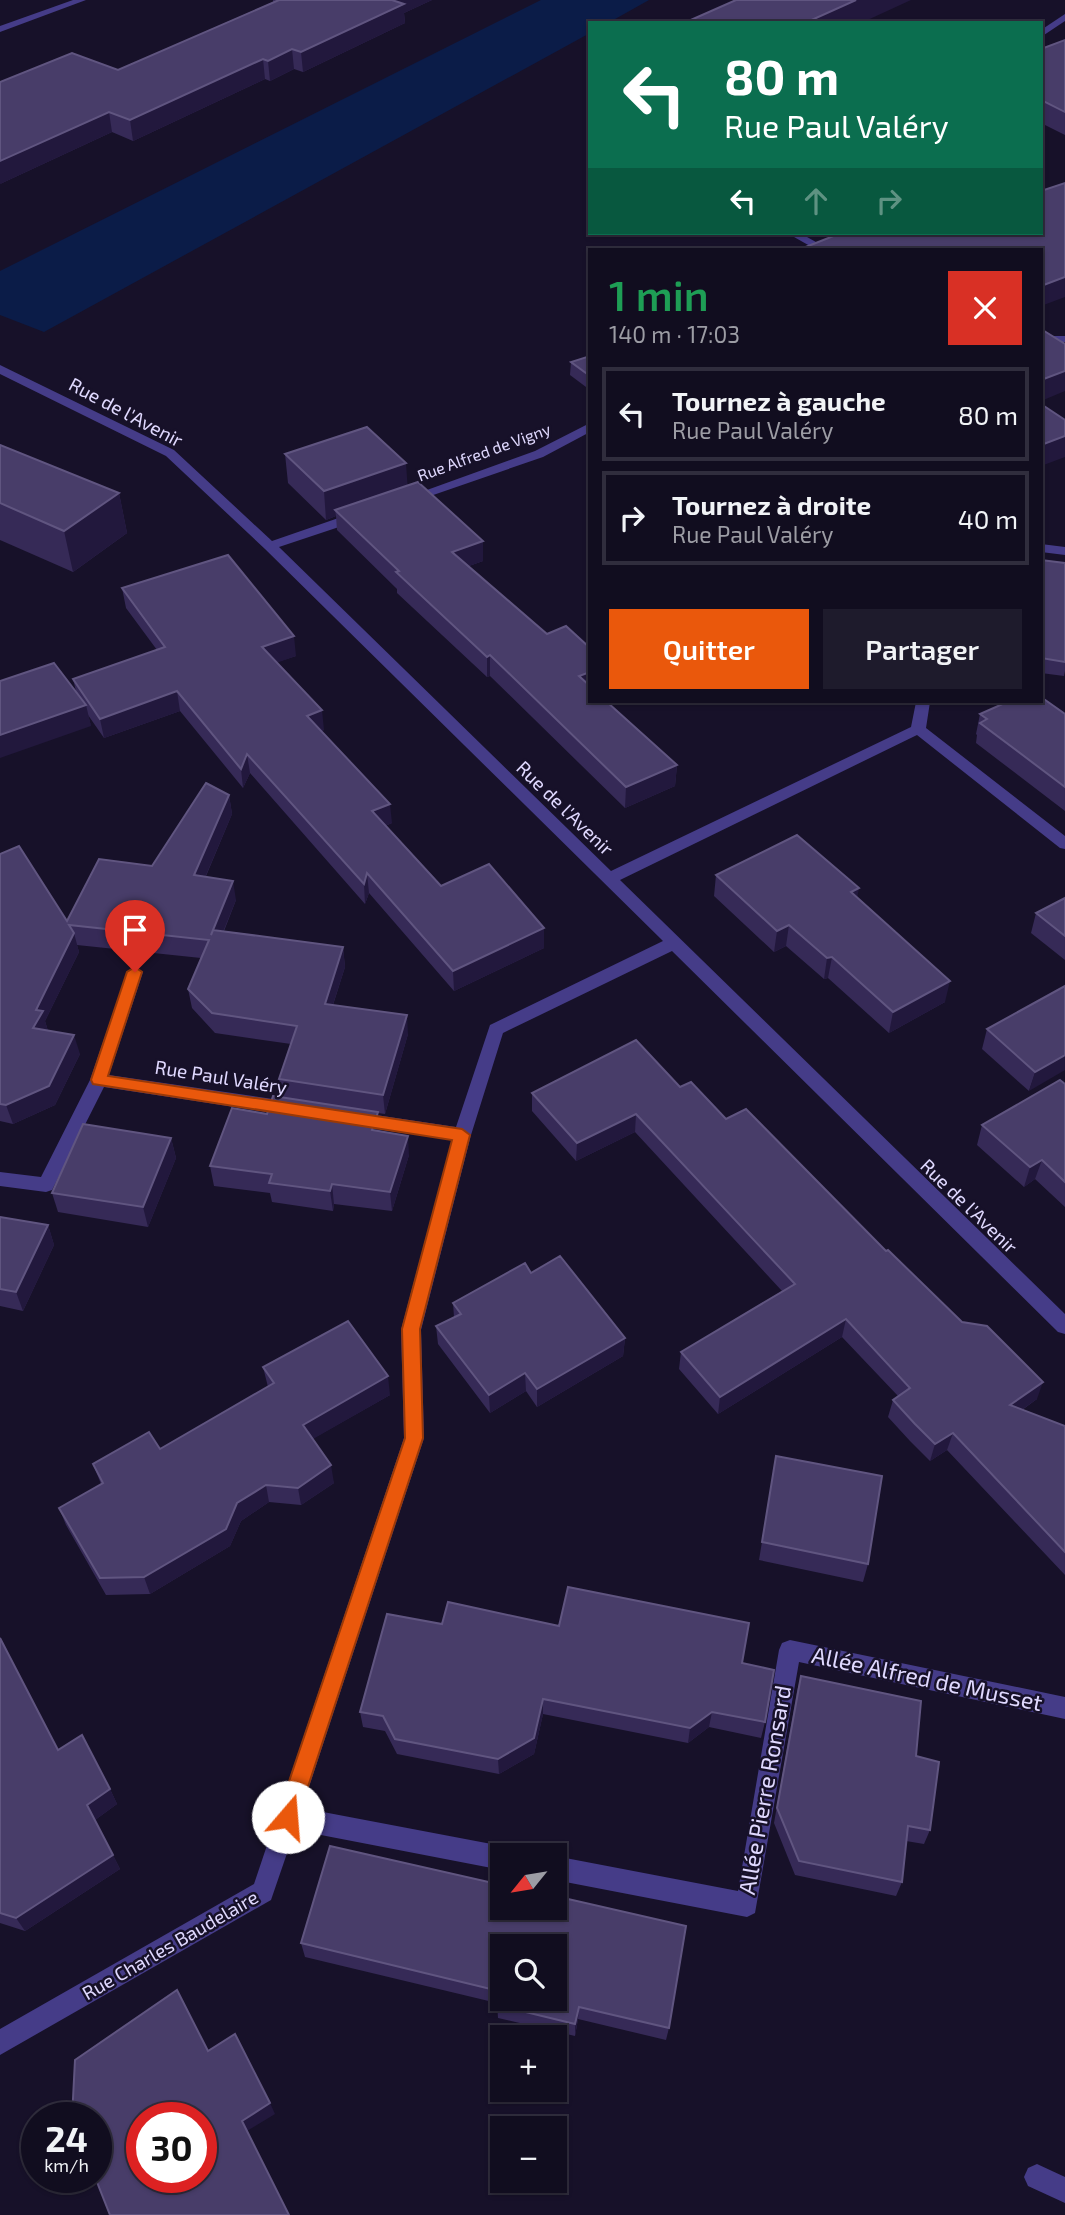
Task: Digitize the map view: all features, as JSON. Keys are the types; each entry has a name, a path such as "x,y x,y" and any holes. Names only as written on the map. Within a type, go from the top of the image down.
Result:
{"street":[{"path":"0,29 82,0"},
{"path":"1043,33 1065,17"},
{"path":"796,235 821,248"},
{"path":"1043,339 1065,339"},
{"name":"Rue de l'Avenir","path":"0,369 170,453 270,546 1065,1326"},
{"name":"Rue Alfred de Vigny","path":"398,502 539,454 588,428"},
{"path":"270,546 373,511"},
{"path":"1043,548 1065,551"},
{"path":"918,729 923,703"},
{"path":"609,879 918,729"},
{"path":"918,729 1065,844"},
{"name":"Rue Charles Baudelaire","path":"0,2043 263,1892 414,1438 411,1329 462,1135 496,1029 674,943"},
{"path":"0,1179 46,1185 99,1080 135,972"},
{"name":"Rue Paul Valéry","path":"99,1080 314,1112"},
{"path":"341,1116 462,1135"},
{"name":"Allée Alfred de Musset","path":"790,1650 1065,1708"},
{"name":"Allée Pierre Ronsard","path":"567,1870 747,1905 790,1650"},
{"path":"288,1817 490,1856"},
{"path":"1037,2177 1065,2190"}],"water":[{"path":"541,0 649,0 612,21 588,21 588,34 44,332 0,315 0,271"}],"building":[{"path":"279,0 392,0 404,4 301,52 292,49 268,61 263,59 130,120 109,112 0,161 0,82 72,53 118,70"},
{"path":"736,0 856,0 809,21 689,21"},
{"path":"1065,40 1065,112 1043,101 1043,48"},
{"path":"1065,183 1065,277 1043,285 1043,248 803,248 836,235 1043,235 1043,190"},
{"path":"1043,330 1065,344 1065,371 1043,379"},
{"path":"588,357 588,375 571,362"},
{"path":"1043,405 1065,420 1065,436 1043,444"},
{"path":"367,427 406,463 324,491 285,454"},
{"path":"0,445 119,493 64,531 0,503"},
{"path":"418,482 483,541 452,552 547,634 566,626 588,646 588,673 579,676 588,684 588,703 608,703 677,765 626,787 490,655 487,657 396,572 399,571 335,510"},
{"path":"228,555 294,636 262,647 322,710 307,716 390,804 372,811 441,886 489,864 544,928 453,971 367,873 364,884 247,754 241,769 177,691 100,719 73,679 165,647 122,588"},
{"path":"1043,560 1065,563 1065,662 1043,658"},
{"path":"54,663 86,705 0,735 0,681"},
{"path":"1043,698 1065,714 1065,787 980,723 987,719 980,714 1005,703 1043,703"},
{"path":"206,783 229,795 194,875 233,881 213,930 343,947 325,1004 407,1015 383,1095 279,1079 297,1026 212,1013 188,989 209,940 69,925 74,933 36,1010 43,1011 33,1028 74,1035 49,1086 6,1105 0,1104 0,854 19,846 67,921 99,859 152,866"},
{"path":"797,835 859,888 851,892 950,981 893,1012 832,957 827,958 789,925 777,931 716,875"},
{"path":"1065,898 1065,936 1036,913"},
{"path":"1065,986 1065,1055 1035,1072 987,1029"},
{"path":"636,1040 680,1087 691,1082 726,1119 746,1109 886,1251 962,1322 987,1326 1043,1382 1010,1405 1065,1426 1065,1552 953,1433 935,1444 915,1424 893,1400 910,1388 846,1319 720,1397 681,1352 795,1284 636,1114 577,1143 532,1093"},
{"path":"1060,1080 1065,1084 1065,1182 1042,1160 1030,1167 982,1125"},
{"path":"273,1096 378,1112 372,1130 408,1136 390,1192 332,1184 330,1191 269,1183 272,1174 210,1166 232,1108 267,1114"},
{"path":"83,1124 171,1138 143,1207 52,1193"},
{"path":"0,1217 48,1225 16,1292 0,1289"},
{"path":"560,1256 625,1338 537,1389 525,1373 489,1395 436,1326 461,1314 453,1303 525,1263 531,1273"},
{"path":"348,1321 388,1376 303,1425 331,1465 298,1488 266,1485 237,1503 226,1529 144,1577 100,1578 59,1508 103,1483 93,1464 149,1432 160,1449 274,1383 263,1367"},
{"path":"776,1456 882,1476 868,1564 762,1542"},
{"path":"568,1587 749,1623 742,1663 774,1670 765,1722 712,1712 690,1728 543,1699 534,1738 498,1759 395,1739 383,1716 360,1712 387,1614 442,1624 448,1602 559,1626"},
{"path":"0,1638 58,1750 82,1735 110,1789 87,1805 113,1855 16,1918 0,1913"},
{"path":"801,1676 921,1701 916,1756 939,1762 930,1830 908,1826 902,1882 799,1861 777,1808"},
{"path":"330,1846 490,1882 490,1920 567,1920 567,1899 686,1926 669,2028 579,2007 575,2024 522,2011 567,2011 567,1934 490,1934 490,1989 301,1943"},
{"path":"177,1990 208,2051 235,2034 270,2103 242,2121 289,2215 110,2215 101,2193 112,2193 112,2102 73,2102 75,2060"}],"route":[{"path":"135,972 99,1080 462,1135 411,1329 414,1438 288,1817"}]}
